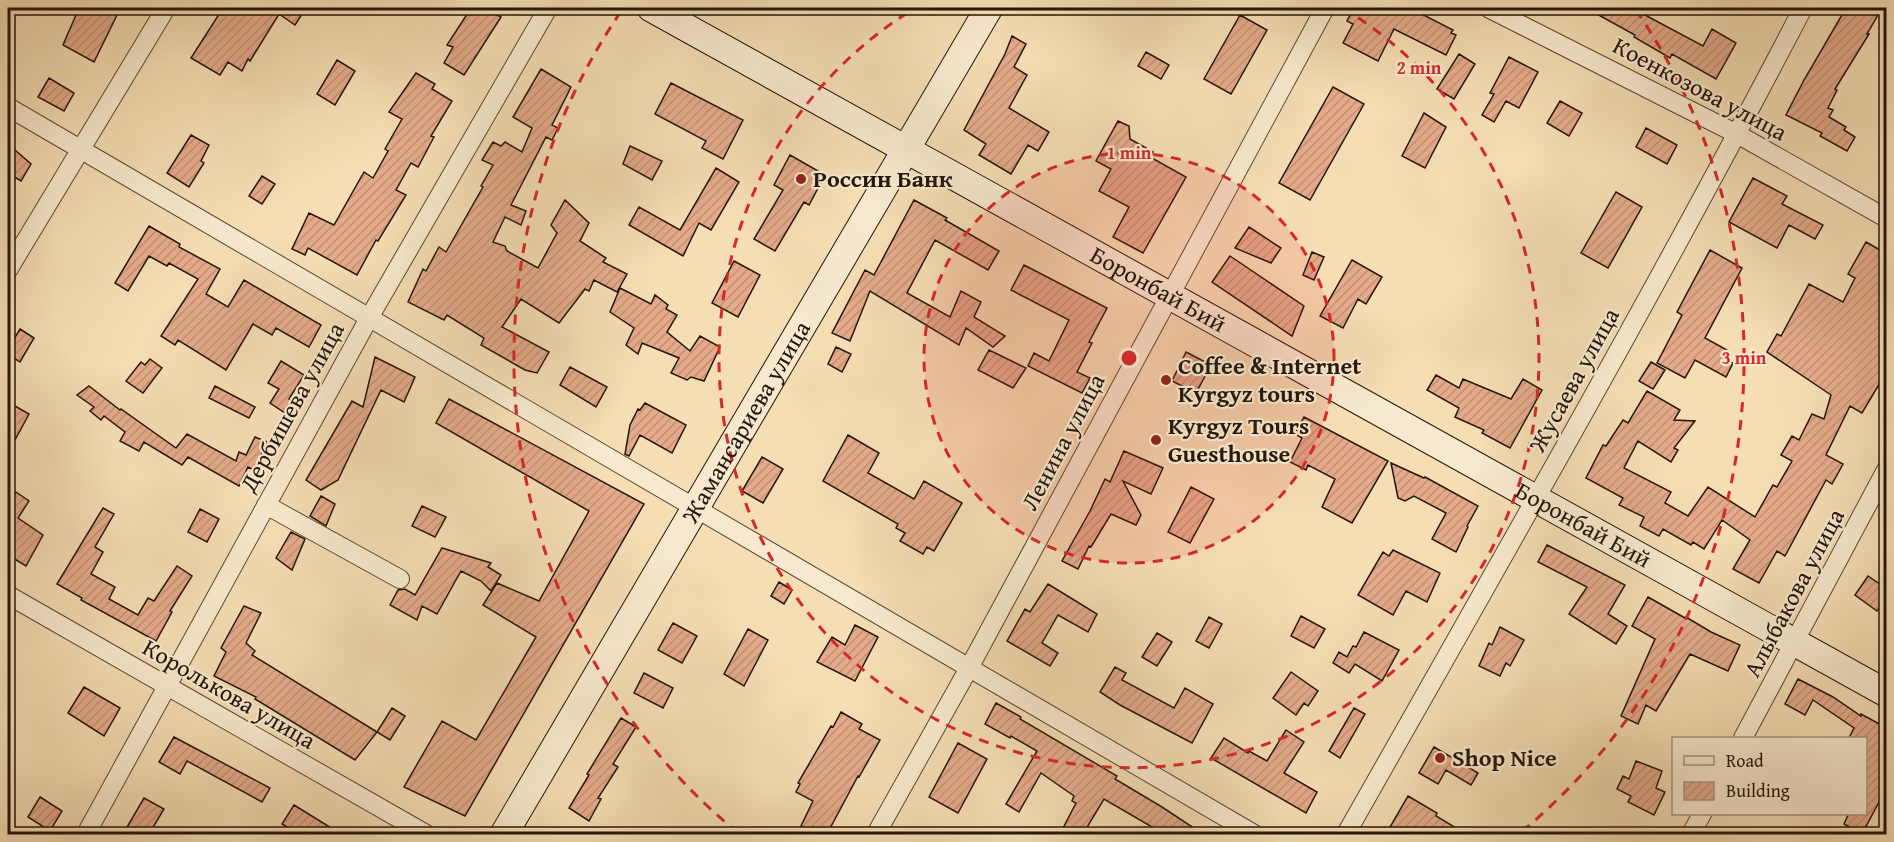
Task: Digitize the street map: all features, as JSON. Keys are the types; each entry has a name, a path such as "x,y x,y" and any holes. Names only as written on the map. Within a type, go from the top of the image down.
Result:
{"street":[{"path":"8,270 166,8"},
{"name":"Дербишева улица","path":"86,834 369,318 548,8"},
{"name":"Боронбай Бий","path":"651,8 1887,693"},
{"name":"Жамансариева улица","path":"504,834 989,8"},
{"name":"Ленина улица","path":"876,834 969,668 1325,8"},
{"name":"Коенкозова улица","path":"1488,8 1737,134 1887,218"},
{"name":"Жусаева улица","path":"1346,834 1536,499 1737,134 1803,8"},
{"path":"8,107 1254,834"},
{"name":"Алыбакова улица","path":"1744,737 1887,470"},
{"path":"266,505 400,579"},
{"name":"Королькова улица","path":"8,595 426,834"},
{"path":"1691,834 1701,815"}],"building":[{"path":"79,8 106,8 117,15 94,62 63,45"},
{"path":"223,8 306,8 295,25 279,14 242,71 228,62 220,75 191,58"},
{"path":"471,8 484,8 501,17 464,75 444,63 453,47 447,45"},
{"path":"1354,8 1410,8 1453,30 1451,33 1456,35 1446,55 1394,29 1378,61 1343,43 1353,24 1347,21"},
{"path":"1586,8 1632,8 1703,46 1712,29 1736,43 1716,79 1672,54 1670,58 1634,37 1635,35"},
{"path":"1846,8 1882,8 1867,34 1869,34 1835,89 1837,90 1828,108 1833,110 1829,117 1846,127 1844,130 1855,137 1847,151 1820,136 1822,133 1786,115"},
{"path":"1240,15 1267,30 1231,94 1204,79"},
{"path":"1012,36 1026,44 1014,67 1027,75 1009,108 1049,132 1038,151 1028,145 1011,174 979,155 986,144 964,130 1005,54"},
{"path":"1146,52 1169,65 1161,79 1138,66"},
{"path":"1459,54 1475,64 1454,99 1437,89"},
{"path":"1509,57 1538,72 1519,108 1506,101 1494,122 1482,115 1494,94 1490,93"},
{"path":"337,60 355,71 335,105 317,94"},
{"path":"541,69 571,87 552,125 558,128 552,140 546,137 511,205 526,211 521,225 505,217 493,242 505,246 507,251 538,268 557,233 551,225 565,200 589,223 580,241 606,258 603,262 627,274 617,292 594,280 589,291 585,289 559,323 521,299 502,327 549,352 537,373 525,370 481,345 484,338 447,315 444,320 408,302 423,269 426,271 439,247 446,252 483,187 481,186 493,165 482,160 493,142 501,146 505,142 522,152 532,128 513,117"},
{"path":"416,73 435,84 432,89 452,101 431,136 434,137 418,167 411,163 396,190 406,195 378,241 376,240 357,275 308,248 305,255 292,249 309,213 334,225 364,172 373,178 388,151 385,149 402,119 389,112"},
{"path":"49,78 74,93 64,111 38,97"},
{"path":"671,83 743,120 723,159 702,148 706,141 655,114"},
{"path":"1333,87 1364,104 1310,200 1279,183"},
{"path":"1560,101 1582,113 1569,136 1547,123"},
{"path":"1424,113 1446,127 1425,168 1402,156"},
{"path":"1118,121 1129,126 1130,139 1153,152 1150,157 1186,177 1143,253 1113,237 1129,207 1099,191 1111,169 1096,161"},
{"path":"1646,128 1677,145 1667,164 1636,147"},
{"path":"191,135 209,145 201,161 204,163 189,187 167,173"},
{"path":"8,144 31,164 21,181 8,173"},
{"path":"630,146 662,161 652,180 623,164"},
{"path":"790,155 825,175 809,205 804,202 775,251 754,239 783,190 774,185"},
{"path":"716,168 739,182 711,230 699,223 683,256 629,225 639,207 680,230"},
{"path":"262,176 275,184 262,204 249,196"},
{"path":"1753,178 1787,196 1782,204 1823,225 1815,239 1789,225 1777,248 1729,222"},
{"path":"1616,192 1642,207 1608,268 1581,253"},
{"path":"914,200 999,251 988,270 935,240 907,293 950,317 961,291 981,302 974,317 1005,336 993,347 966,328 959,345 870,291 850,341 832,333 865,270 874,275"},
{"path":"149,226 180,244 179,247 220,269 206,294 228,307 244,280 321,325 309,347 276,328 272,335 253,324 226,370 178,340 175,345 161,336 198,279 169,263 167,266 149,256 128,291 115,283"},
{"path":"1249,227 1281,248 1271,263 1235,248"},
{"path":"1866,242 1887,254 1887,371 1862,413 1850,406 1826,455 1843,464 1832,484 1826,480 1785,556 1777,551 1759,583 1733,569 1750,540 1722,520 1704,549 1693,542 1691,545 1663,529 1659,536 1640,526 1644,517 1619,505 1623,498 1586,478 1603,445 1606,446 1623,420 1628,423 1647,391 1680,410 1674,420 1695,421 1674,448 1678,450 1671,462 1638,441 1624,468 1671,492 1665,503 1688,516 1708,487 1755,517 1773,485 1777,487 1792,461 1781,455 1792,436 1799,440 1812,414 1824,419 1831,395 1767,352 1777,334 1781,336 1809,284 1843,302 1855,278 1848,274"},
{"path":"1710,250 1742,268 1705,338 1727,350 1723,358 1733,363 1726,377 1695,360 1685,378 1657,363 1682,315 1677,312"},
{"path":"1312,252 1324,257 1314,280 1303,275"},
{"path":"1230,256 1304,306 1292,336 1212,282"},
{"path":"1352,260 1382,277 1366,304 1358,299 1343,328 1320,316"},
{"path":"734,261 760,275 738,317 712,303"},
{"path":"1024,265 1107,308 1089,342 1092,343 1077,372 1090,378 1082,393 1028,366 1034,353 1049,361 1069,320 1011,290"},
{"path":"620,288 651,304 655,295 668,305 666,309 677,315 667,332 690,351 700,336 720,347 704,381 691,377 687,380 671,373 679,358 642,343 638,354 626,345 634,328 610,312"},
{"path":"20,329 34,338 20,362 8,354 8,349"},
{"path":"836,347 851,354 842,372 828,364"},
{"path":"989,350 1026,368 1013,388 978,370"},
{"path":"1186,352 1211,365 1196,393 1172,381"},
{"path":"375,357 415,377 404,402 381,390 338,480 321,490 306,480 352,401 363,407"},
{"path":"150,359 162,368 143,393 126,381 141,362 145,365"},
{"path":"281,361 304,375 289,399 292,401 285,413 270,403 279,389 268,383"},
{"path":"1651,362 1665,370 1653,389 1639,381"},
{"path":"570,367 607,387 596,407 560,385"},
{"path":"1436,375 1459,388 1463,379 1511,399 1523,379 1542,390 1510,448 1482,433 1484,430 1455,417 1459,408 1427,390"},
{"path":"89,386 176,448 187,434 236,461 239,452 246,455 255,437 267,442 254,470 248,467 239,486 188,457 182,465 144,442 139,451 120,441 125,432 104,416 101,420 90,411 94,407 77,395"},
{"path":"215,386 255,407 249,418 209,398"},
{"path":"449,399 644,504 465,816 404,787 442,721 476,740 536,637 483,605 497,583 539,601 589,511 436,423"},
{"path":"8,402 29,414 8,453"},
{"path":"645,403 686,425 672,453 640,435 629,456 625,454 630,425 638,409 640,410"},
{"path":"1304,417 1388,461 1352,523 1322,507 1335,479 1308,465 1306,470 1290,462 1302,438 1295,434"},
{"path":"848,435 879,453 868,473 914,499 924,481 962,503 934,551 927,547 923,554 900,541 905,533 896,528 898,524 823,481"},
{"path":"1124,451 1163,468 1151,494 1123,481 1141,515 1136,525 1111,514 1091,547 1089,546 1078,569 1062,561 1105,479 1110,482"},
{"path":"762,457 783,469 763,503 742,491"},
{"path":"1391,463 1425,477 1478,506 1456,552 1432,539 1446,513 1414,496 1405,501 1398,498"},
{"path":"1191,487 1214,499 1190,543 1168,532"},
{"path":"16,492 29,501 18,518 43,535 26,566 8,555 8,504"},
{"path":"321,496 335,504 326,526 310,516"},
{"path":"422,506 446,517 435,537 412,526"},
{"path":"103,508 114,514 95,547 103,552 91,574 115,587 109,599 138,615 148,598 154,601 177,566 192,576 170,611 172,612 156,641 81,600 82,598 57,584"},
{"path":"200,509 219,519 207,542 188,532"},
{"path":"291,532 305,539 292,570 276,558"},
{"path":"1547,545 1625,585 1608,614 1627,626 1616,644 1569,614 1587,587 1538,562"},
{"path":"442,548 491,563 488,567 501,575 491,591 481,581 461,571 437,614 422,606 417,620 390,605 398,590 405,589 415,595"},
{"path":"1393,550 1440,573 1427,602 1406,591 1393,615 1358,595 1383,552 1389,556"},
{"path":"1868,576 1887,589 1887,597 1877,611 1855,595"},
{"path":"779,582 792,590 784,604 771,596"},
{"path":"1048,584 1097,614 1088,632 1058,615 1042,643 1058,653 1050,666 1007,641 1025,609 1030,612"},
{"path":"1648,597 1711,632 1740,645 1728,671 1690,654 1656,711 1646,705 1638,724 1621,716 1655,639 1632,626"},
{"path":"244,606 261,613 246,643 255,651 252,655 377,732 355,760 255,699 256,697 214,676 226,652 221,648"},
{"path":"1301,616 1325,629 1314,648 1291,636"},
{"path":"1209,617 1222,624 1209,648 1196,641"},
{"path":"673,623 697,636 682,663 658,650"},
{"path":"855,625 878,637 855,681 817,662 832,637 845,645"},
{"path":"1500,627 1524,640 1510,666 1506,663 1500,676 1479,666 1489,643 1492,645"},
{"path":"748,629 768,640 744,686 724,674"},
{"path":"1364,632 1399,650 1382,681 1355,664 1349,673 1333,663 1339,652 1347,657 1353,646 1356,647"},
{"path":"1157,633 1172,642 1157,666 1142,657"},
{"path":"1115,667 1126,673 1122,680 1174,708 1185,688 1213,704 1192,743 1100,692"},
{"path":"1291,672 1318,691 1308,706 1304,703 1296,715 1273,698"},
{"path":"644,673 673,688 663,708 634,693"},
{"path":"1798,679 1833,697 1861,716 1861,714 1887,728 1887,787 1862,834 1844,824 1848,815 1867,815 1867,737 1850,737 1854,728 1813,700 1805,715 1785,704"},
{"path":"84,687 120,708 104,736 68,713"},
{"path":"996,703 1117,776 1115,779 1203,834 1164,834 1104,799 1083,834 1060,834 1076,803 1072,801 1074,796 1041,773 1019,812 1006,804 1037,751 985,724"},
{"path":"392,708 405,716 390,740 377,732"},
{"path":"1354,708 1365,714 1340,758 1329,751"},
{"path":"841,712 862,724 859,729 880,740 827,834 817,834 801,826 813,801 796,792 800,784 798,783"},
{"path":"621,718 636,727 613,764 618,767 598,798 601,799 589,821 569,808"},
{"path":"1286,730 1304,742 1284,773 1317,792 1306,813 1211,758 1224,738 1248,753 1249,751 1267,761"},
{"path":"174,737 270,788 262,802 187,761 180,774 159,762"},
{"path":"958,743 987,759 958,813 929,797"},
{"name":"Shop Nice","path":"1434,747 1478,773 1471,785 1446,770 1438,784 1419,773"},
{"path":"1636,761 1662,771 1656,788 1665,792 1654,815 1628,802 1631,796 1617,789 1623,776 1629,779"},
{"path":"1408,796 1437,813 1436,816 1466,834 1386,834"},
{"path":"40,797 62,811 50,831 28,817"},
{"path":"144,798 164,809 149,834 123,834"},
{"path":"294,805 341,834 299,834 282,824"}],"place":[{"name":"Россин Банк","path":"801,179"},
{"name":"Coffee & Internet Kyrgyz tours","path":"1166,380"},
{"name":"Kyrgyz Tours Guesthouse","path":"1156,440"},
{"name":"Shop Nice","path":"1440,758"}]}
